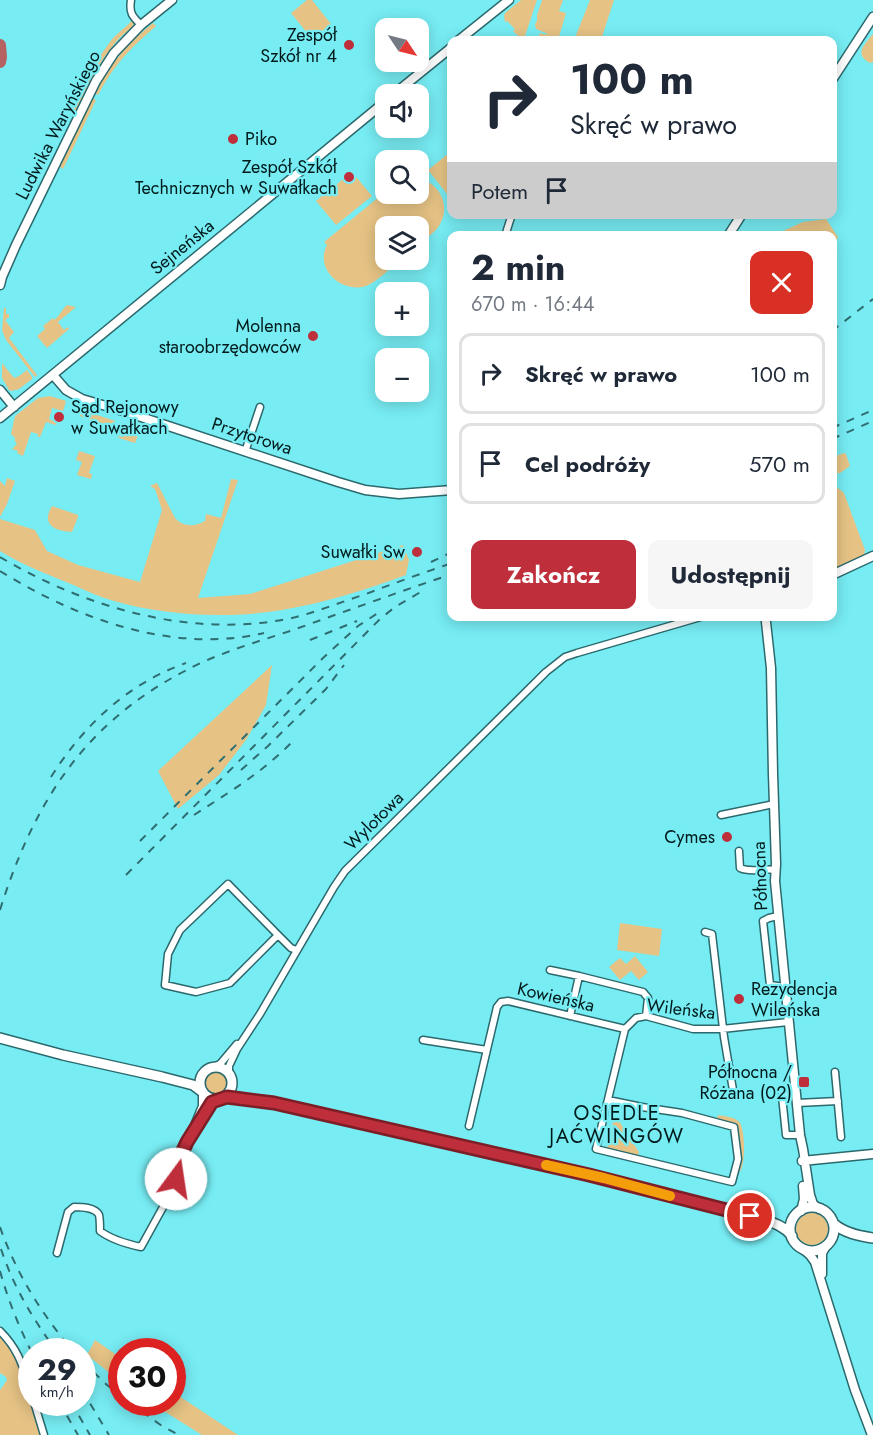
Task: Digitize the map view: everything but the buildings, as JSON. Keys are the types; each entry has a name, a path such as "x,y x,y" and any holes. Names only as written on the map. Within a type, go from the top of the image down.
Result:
{"main road":[{"path":"0,1038 193,1085 210,1099 230,1097 274,1103 589,1175 762,1219 786,1229 795,1243 803,1249 815,1251 838,1237 860,1236"},
{"path":"162,1077 195,1076 215,1067 223,1069 237,1090 274,1103"},
{"path":"202,1092 199,1082 203,1073"},
{"path":"221,1099 230,1092 231,1079"},
{"path":"762,1219 789,1219 810,1208 819,1209 827,1213 833,1223 843,1231 873,1238"},
{"path":"792,1236 791,1225 799,1213"},
{"path":"828,1244 834,1232 833,1223"}],"street":[{"path":"131,0 132,17 141,25"},
{"name":"Ludwika Waryńskiego","path":"0,285 16,244 96,81 114,53 141,25 172,0"},
{"path":"464,36 509,0"},
{"path":"837,72 873,17"},
{"path":"406,84 447,51"},
{"name":"Sejneńska","path":"1,414 14,407 375,110"},
{"name":"Przytorowa","path":"53,375 66,390 82,399 365,490 399,494 447,490"},
{"path":"0,390 14,407"},
{"path":"245,452 260,407"},
{"path":"837,573 873,556"},
{"name":"Wylotowa","path":"215,1067 244,1037 260,1014 345,871 546,672 565,657 687,621"},
{"name":"Północna","path":"766,621 771,668 775,881 778,916 803,1161 810,1199 819,1209"},
{"path":"721,815 774,804"},
{"path":"739,851 740,868 746,871 776,870"},
{"path":"278,935 230,983 196,992 165,985 168,954 180,930 228,884 291,948 296,950"},
{"path":"778,916 763,921 770,985 785,987"},
{"path":"705,932 712,934 723,1029 734,1096"},
{"path":"550,970 642,992 648,998 646,1016"},
{"path":"570,1016 579,976"},
{"name":"Kowieńska","path":"469,1126 497,1007 501,1002 508,1001 625,1029"},
{"name":"Wileńska","path":"608,1100 682,1113 734,1127 738,1159 732,1182 596,1149 625,1029 636,1018 646,1016 693,1029 723,1029 788,1023"},
{"name":"Wylotowa","path":"231,1079 229,1066 244,1037"},
{"path":"423,1040 487,1050"},
{"path":"835,1072 841,1137"},
{"path":"796,1091 782,1096 786,1135 800,1134"},
{"path":"191,1135 202,1106 202,1092"},
{"path":"57,1253 68,1212 74,1207 83,1207 99,1215 100,1231 106,1236 141,1247 173,1189 180,1157 191,1135 210,1105 221,1099"},
{"path":"797,1103 838,1101"},
{"path":"803,1161 873,1154"},
{"name":"Północna","path":"799,1213 804,1196 803,1161"},
{"path":"823,1287 821,1258 828,1244"},
{"path":"803,1249 814,1260 855,1390 872,1435"},
{"path":"0,1330 12,1342 18,1355"},
{"path":"38,1416 44,1435"}],"shaded area":[{"path":"307,0 312,0 331,24 312,39 291,13"},
{"path":"521,0 537,0 525,36 518,36 513,31 515,29 507,21 505,22 505,13"},
{"path":"542,0 563,0 559,11 566,13 559,36 539,36 540,33 547,35 536,29 537,15"},
{"path":"590,0 614,0 602,36 576,36"},
{"path":"133,20 133,26 103,59 76,111 72,109 97,60 113,38"},
{"path":"153,23 156,26 123,58 98,95 94,93 120,55"},
{"path":"873,34 873,62 870,63 861,53"},
{"path":"92,98 96,100 63,169 59,166"},
{"path":"447,155 447,194 429,169"},
{"path":"352,172 372,196 336,225 316,201"},
{"path":"429,183 441,196 443,217 436,230 429,236 429,216 375,216 375,270 388,270 366,286 357,288 340,283 327,271 324,254 327,245 324,242 375,200 375,204 429,204"},
{"path":"826,219 834,231 783,231 803,222"},
{"path":"67,305 76,307 58,322 64,330 68,327 69,329 47,348 37,336 45,329 43,326 53,318 54,320"},
{"path":"4,308 6,308 6,314 9,314 5,320 14,332 9,338 37,375 35,377 6,340 2,330"},
{"path":"2,363 14,378 27,370 32,379 19,389 9,390 2,378"},
{"path":"50,396 66,401 63,411 52,408 49,419 57,423 56,425 46,422 40,437 31,432 23,456 17,453 18,451 12,449 17,444 11,434 15,416 38,398"},
{"path":"82,410 115,421 113,428 80,416"},
{"path":"132,421 142,424 135,443 118,436 123,437 125,431 120,429 122,423 127,424"},
{"path":"79,451 95,456 89,473 92,474 91,479 77,475 82,462 76,460"},
{"path":"846,454 850,466 837,473 837,456"},
{"path":"7,478 15,481 0,517 0,481 5,486"},
{"path":"231,479 238,480 198,598 250,594 403,545 409,560 406,575 313,604 262,613 219,615 176,613 108,599 17,561 0,551 0,519 35,530 47,551 78,565 140,582 162,510 155,489 150,486 157,483 178,521 193,525 205,521 206,514 221,518"},
{"path":"837,488 844,493 865,550 864,557 837,569"},
{"path":"52,506 78,515 72,532 60,530 51,525 48,518"},
{"path":"272,665 266,705 246,740 219,775 178,809 158,771"},
{"path":"620,923 662,929 659,956 617,950"},
{"path":"635,956 648,972 639,980 631,971 620,980 609,967 620,958 626,964"},
{"path":"215,1072 223,1076 227,1084 223,1092 215,1096 207,1092 203,1084 207,1076"},
{"path":"615,1115 639,1152 638,1156 607,1148"},
{"path":"718,1115 736,1119 742,1127 743,1163 734,1179 738,1156 734,1123 717,1119"},
{"path":"812,1213 824,1217 828,1229 824,1241 812,1245 800,1241 796,1229 800,1217"},
{"path":"0,1337 7,1341 18,1364 18,1416 35,1416 41,1435 0,1435 0,1390 7,1380 0,1373"},
{"path":"96,1341 108,1349 108,1372 96,1362"},
{"path":"186,1401 238,1435 202,1435 172,1416 186,1416"}],"waterway":[{"path":"0,45 0,62"}],"railway":[{"path":"837,327 873,299"},
{"path":"837,426 873,410"},
{"path":"837,437 873,421"},
{"path":"431,562 447,554"},
{"path":"0,557 68,591 104,604 178,621 216,624 254,624 301,616 447,565"},
{"path":"0,571 61,604 127,628 195,639 230,638 264,633"},
{"path":"0,910 14,868 31,830 51,795 73,762 99,733 129,707 164,683 214,657 447,576"},
{"path":"126,875 380,619 424,590"},
{"path":"140,841 323,658 358,626 381,611"},
{"path":"310,640 357,621"},
{"path":"51,777 78,740 109,708 145,682 186,663"},
{"path":"241,770 326,689 344,665"},
{"path":"194,815 257,772 292,742"},
{"path":"0,1227 31,1293 63,1338"},
{"path":"1,1249 25,1303 47,1338"},
{"path":"0,1271 25,1338"},
{"path":"96,1374 108,1386"},
{"path":"96,1413 109,1435"},
{"path":"67,1416 78,1435"},
{"path":"79,1416 90,1435"},
{"path":"148,1416 179,1435"}],"slow traffic":[{"path":"546,1165 670,1196"}],"place":[{"name":"Zespół Szkół nr 4","path":"349,45"},
{"name":"Piko","path":"233,139"},
{"name":"Zespół Szkół Technicznych w Suwałkach","path":"349,177"},
{"name":"Molenna staroobrzędowców","path":"313,336"},
{"name":"Sąd Rejonowy w Suwałkach","path":"59,417"},
{"name":"Suwałki Sw","path":"417,552"},
{"name":"Cymes","path":"727,837"},
{"name":"Rezydencja Wileńska","path":"739,999"},
{"name":"Północna / Różana (02)","path":"804,1082"}],"district":[{"name":"OSIEDLE JAĆWINGÓW","path":"617,1124"}],"route":[{"path":"176,1179 180,1157 210,1105 212,1102 230,1097 274,1103 589,1175 750,1216"}]}
